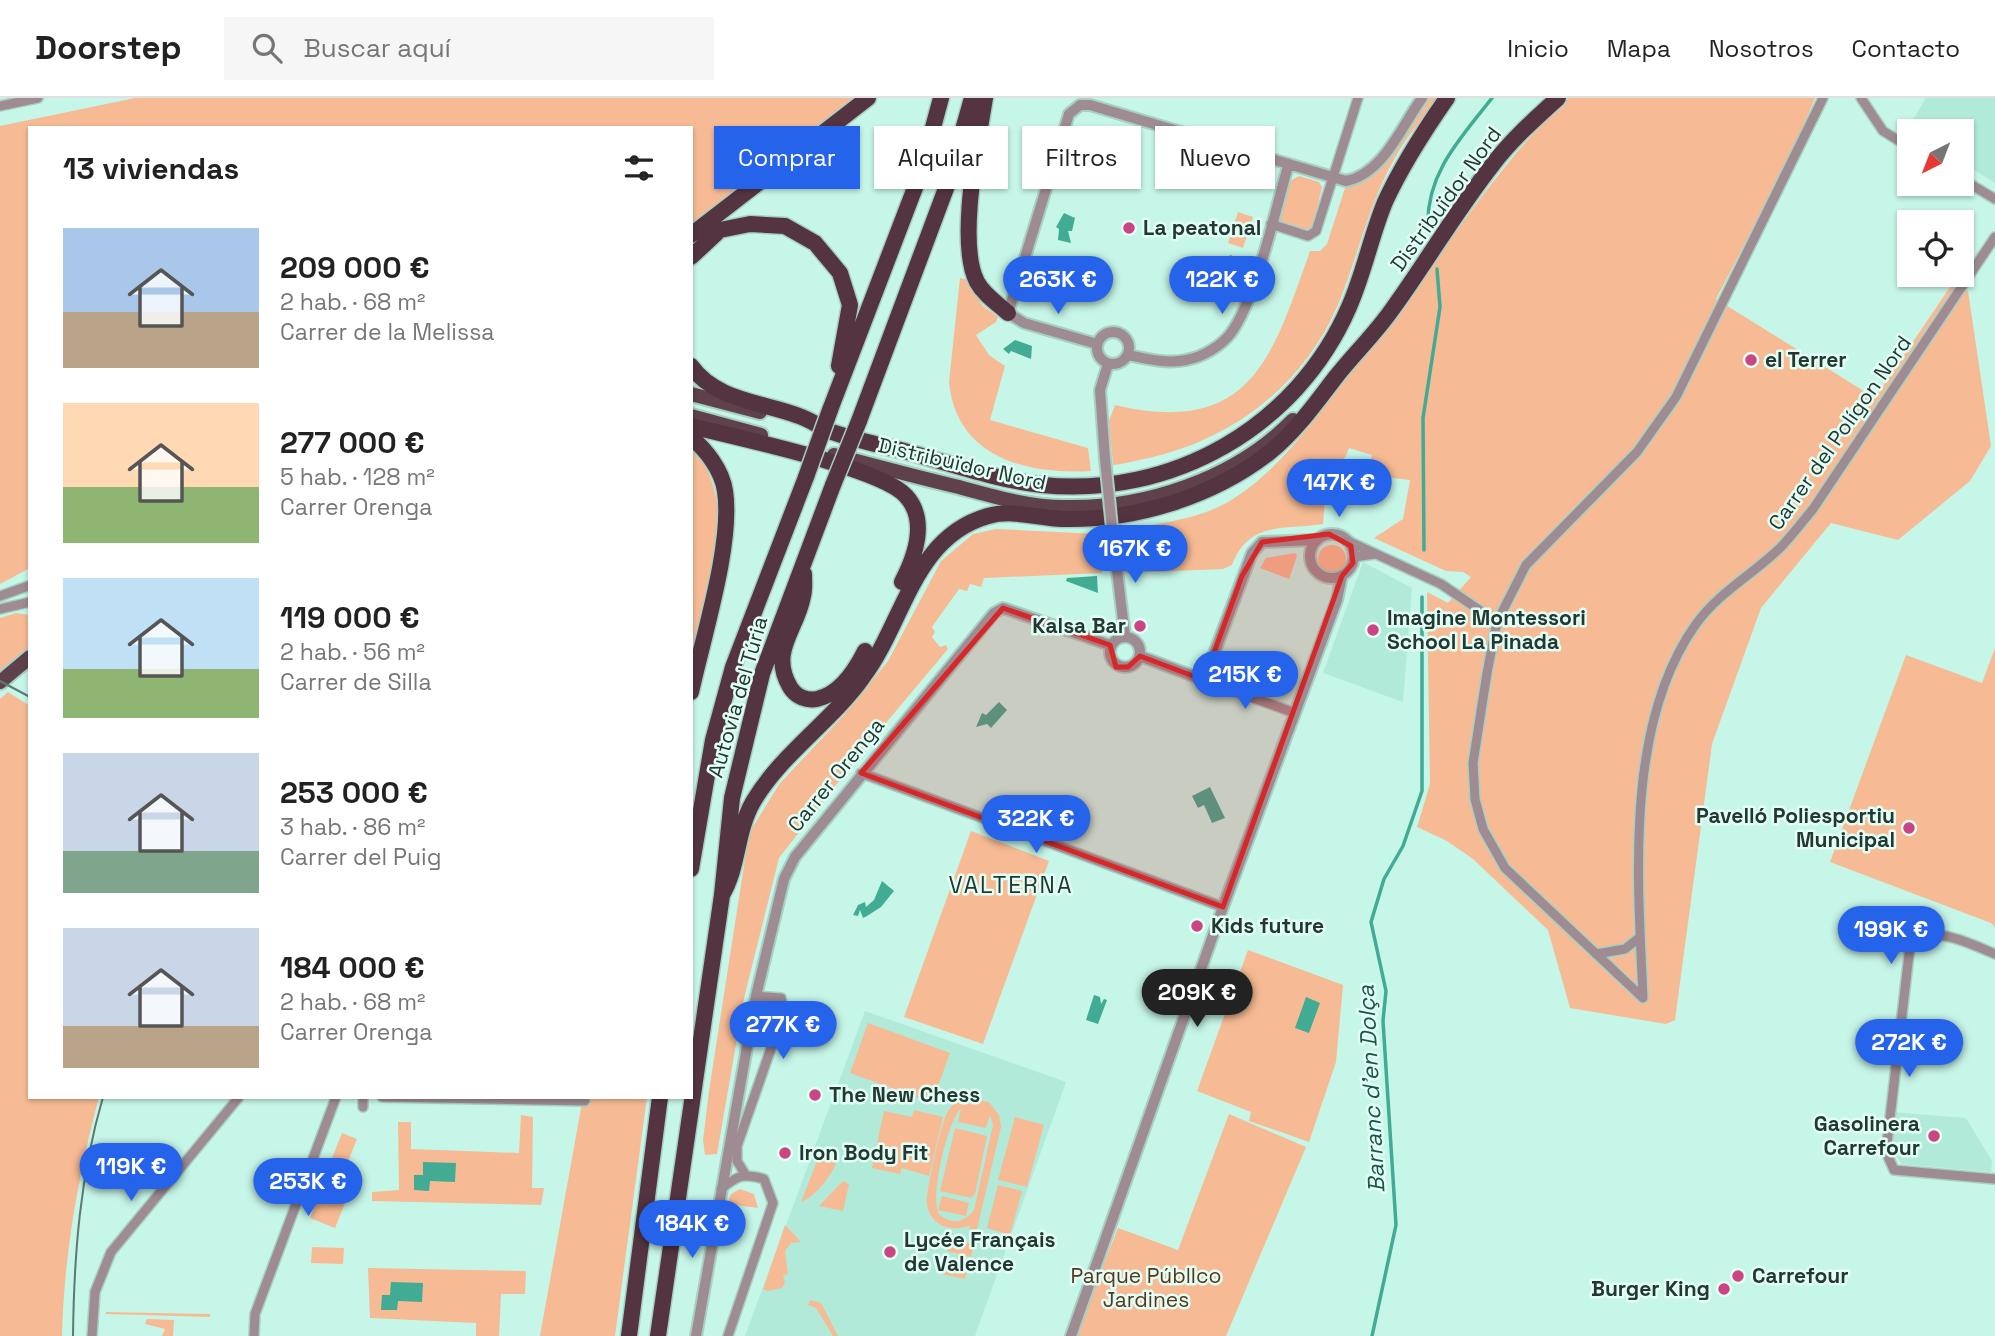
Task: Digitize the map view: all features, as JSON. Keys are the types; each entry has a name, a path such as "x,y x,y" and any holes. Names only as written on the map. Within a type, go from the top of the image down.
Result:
{"highway":[{"path":"693,233 868,98"},
{"name":"Autovia del Túria","path":"693,857 713,740 733,667 921,172 942,98"},
{"name":"Autovia del Túria","path":"693,1095 722,895 732,798 762,674 948,183 972,98"},
{"path":"985,98 975,160 969,233 971,259 977,282 1008,313"},
{"name":"Distribuïdor Nord","path":"832,432 995,476 1043,485 1069,486 1128,482 1191,464 1228,446 1281,407 1304,383 1331,345 1350,306 1385,203 1414,146 1447,98"},
{"name":"Distribuïdor Nord","path":"1336,377 1388,315 1493,163 1524,129 1558,98"},
{"path":"693,255 720,230 750,224 785,226 815,243 830,257 840,273 850,305 830,410"},
{"path":"693,368 709,384 729,396 800,416 832,432"},
{"path":"722,895 732,878 741,830 752,805 768,780 864,677 919,571 949,535 971,522 992,515 1062,519 1106,516 1154,508 1202,492 1233,478 1270,452 1309,413 1336,377"},
{"path":"693,427 863,473 894,485 908,497 914,510 918,534 910,567 856,668 830,696 810,700 794,694 782,673 782,653 803,596 804,562"},
{"path":"693,439 705,449 716,468 724,488 726,512 724,539 693,683"},
{"path":"629,1336 660,1099"},
{"name":"Autovia del Túria","path":"658,1336 692,1099"}],"main road":[{"name":"Distribuïdor Nord","path":"693,417 999,498 1062,508 1102,506 1140,500 1192,484 1222,471 1258,450 1285,428 1336,377"},
{"name":"Distribuïdor Nord","path":"693,395 832,432"},
{"path":"0,682 28,659"}],"street":[{"path":"0,106 38,98"},
{"path":"1271,224 1308,236 1316,231 1358,98"},
{"path":"1097,344 1024,323 1008,313 1069,114 1080,105 1090,105 1332,180 1346,181 1361,178 1378,163 1422,98"},
{"path":"1640,937 1625,949 1596,954 1506,868 1483,829 1475,799 1474,763 1497,622 1510,590 1526,565 1637,452 1661,423 1823,98"},
{"path":"1861,98 1883,131 1897,140"},
{"path":"1128,355 1160,362 1186,360 1210,352 1231,333 1244,307 1287,166"},
{"path":"1974,186 1995,199"},
{"name":"Carrer del Polígon Nord","path":"1596,954 1643,998 1638,828 1654,723 1672,667 1695,626 1721,593 1783,545 1813,509 1995,237"},
{"path":"1097,344 1106,334 1116,332 1126,339 1128,355"},
{"path":"1097,344 1099,358 1108,364 1120,363 1128,355"},
{"path":"1108,364 1100,390 1125,636"},
{"path":"1204,680 1252,553 1262,542 1317,540 1329,534 1377,553 1441,584 1497,622"},
{"path":"1317,540 1310,552 1312,566 1321,576 1342,576"},
{"path":"1071,1336 1223,906 1337,600 1342,576 1351,568 1354,557 1348,541"},
{"path":"1354,557 1377,553"},
{"path":"0,596 28,583"},
{"path":"0,609 28,602"},
{"name":"Carrer Orenga","path":"696,1336 756,996 784,879 795,857 994,613 1003,608 1111,645"},
{"path":"1125,636 1134,639 1140,656 1136,663 1120,667 1110,658 1111,645 1125,636"},
{"path":"1140,656 1295,713"},
{"path":"861,773 1223,906"},
{"path":"1995,954 1933,934 1917,937 1910,946 1886,1152 1894,1170 1995,1179"},
{"path":"745,1174 737,1161 737,1146 784,1011 780,998 756,996"},
{"path":"92,1336 95,1292 111,1252 237,1099"},
{"path":"254,1336 255,1314 335,1099"},
{"path":"484,1099 585,1101"},
{"path":"720,1190 737,1175 745,1174 764,1179 773,1203 728,1336"}],"highlighted area":[{"path":"1329,534 1351,546 1353,563 1342,576 1223,907 861,773 1003,608 1110,645 1116,667 1128,667 1140,656 1204,680 1242,576 1262,542"}],"shaded area":[{"path":"1926,98 1995,98 1995,183 1974,170 1974,119 1913,119"},
{"path":"1064,213 1075,218 1072,231 1068,231 1071,243 1058,240 1059,229 1056,227"},
{"path":"1230,255 1240,259 1233,283 1222,280"},
{"path":"1015,340 1032,346 1031,359 1011,351 1009,354 1003,349"},
{"name":"Imagine Montessori School La Pinada","path":"1363,562 1412,588 1403,702 1323,673"},
{"path":"1097,576 1098,593 1066,581 1067,578"},
{"path":"999,702 1007,710 991,728 987,724 976,727 982,713 986,715"},
{"path":"1210,787 1225,818 1212,823 1204,805 1198,808 1192,796"},
{"path":"882,881 894,891 881,907 863,918 860,910 858,916 853,915 858,905 865,902 866,907 874,900"},
{"path":"1094,995 1100,997 1101,1004 1104,999 1107,1000 1098,1024 1086,1020"},
{"path":"1306,997 1320,1003 1309,1033 1295,1028"},
{"name":"Lycée Français de Valence","path":"865,1011 1066,1082 975,1336 745,1336"},
{"name":"Gasolinera Carrefour","path":"1892,1112 1966,1118 1992,1161 1991,1172 1902,1164 1889,1148"},
{"path":"423,1162 456,1163 455,1182 430,1181 429,1191 414,1190 414,1175 423,1175"},
{"path":"391,1282 423,1283 422,1302 398,1301 397,1310 381,1310 382,1295 390,1295"}],"green space":[{"path":"135,98 856,98 820,126 714,126 714,189 738,189 693,223 693,126 28,126 28,569 0,584 0,126"},
{"path":"1427,98 1440,98 1395,158 1370,212 1337,307 1305,361 1261,405 1209,438 1149,458 1113,465 1109,421 1115,405 1161,412 1198,409 1226,399 1249,380 1267,355 1283,325 1310,251 1320,251 1327,244 1345,188 1360,182 1383,162"},
{"path":"1568,98 1815,98 1791,155 1716,299 1875,398 1950,287 1962,287 1968,291 1991,446 1970,481 1898,540 1831,523 1761,608 1712,744 1675,1020 1666,1024 1570,1008 1548,930 1473,859 1447,841 1417,827 1430,784 1427,592 1448,603 1471,577 1463,572 1446,571 1374,538 1403,519 1410,480 1367,475 1372,455 1349,448 1346,456 1327,475 1323,524 1281,528 1257,534 1239,551 1232,565 1223,569 1125,573 1120,530 1176,520 1216,508 1245,491 1277,463 1394,319 1500,173"},
{"path":"1299,176 1319,182 1322,187 1313,226 1307,231 1283,225 1279,217 1290,181"},
{"path":"1238,212 1253,217 1243,248 1228,243"},
{"path":"960,278 965,279 983,306 998,317 996,322 976,335 989,355 1005,366 990,420 1088,448 1091,471 1042,469 1019,464 998,456 980,444 965,428 954,408 949,382"},
{"path":"693,447 707,469 715,494 718,521 712,574 693,648"},
{"path":"996,529 1098,534 1102,573 984,578 981,587 970,584 967,591 959,589 932,627 935,632 932,637 940,647 946,645 948,649 864,749 779,858 744,998 717,1154 705,1155 703,1140 709,1091 749,833 780,783 844,715 888,661 941,561 973,534"},
{"path":"1332,545 1342,549 1346,559 1342,569 1332,573 1322,569 1318,559 1322,549"},
{"path":"1295,553 1297,556 1289,579 1260,568 1266,558"},
{"path":"16,613 28,615 28,649 0,670 0,618"},
{"path":"1995,648 1995,927 1991,923 1830,862 1906,655 1982,683"},
{"path":"8,692 28,705 28,1099 99,1099 73,1216 62,1336 0,1336 0,699"},
{"path":"971,831 1049,861 983,1044 904,1017"},
{"path":"1248,950 1343,985 1336,1062 1309,1142 1249,1121 1251,1112 1197,1091"},
{"path":"868,1023 950,1053 932,1103 850,1073"},
{"path":"964,1097 989,1102 999,1115 1001,1127 976,1233 969,1232 970,1225 955,1228 941,1225 931,1216 927,1201 945,1117 951,1106","holes":["961,1108 958,1122 986,1128 990,1115 993,1125 974,1210 966,1218 953,1221 939,1214 936,1193 941,1160 951,1128"]},
{"path":"583,1099 647,1099 615,1336 540,1336"},
{"path":"914,1110 943,1117 929,1176 902,1168 900,1174 872,1168 884,1111 912,1117"},
{"name":"Parque PúblIco Jardines","path":"1229,1114 1306,1147 1226,1336 1075,1336 1118,1228 1178,1250"},
{"path":"521,1115 533,1117 532,1188 544,1188 541,1205 372,1201 372,1192 399,1190 398,1122 411,1122 411,1149 519,1153"},
{"path":"1015,1117 1044,1125 1027,1187 998,1180"},
{"path":"955,1128 987,1136 975,1194 971,1198 940,1191"},
{"path":"342,1133 357,1139 345,1169 330,1163"},
{"path":"826,1148 835,1149 838,1158 836,1165 818,1190 801,1202 820,1153"},
{"path":"330,1166 356,1176 335,1228 310,1218"},
{"path":"843,1181 849,1184 843,1211 819,1206"},
{"path":"998,1185 1022,1191 1010,1235 987,1228"},
{"path":"740,1189 754,1194 758,1208 727,1204 731,1194"},
{"path":"942,1196 969,1203 966,1216 938,1210"},
{"path":"785,1225 801,1242 791,1243 785,1251 788,1274 783,1276 785,1283 782,1288 768,1291 763,1289"},
{"path":"949,1238 974,1244 971,1257 947,1251"},
{"path":"312,1247 344,1248 343,1264 311,1263"},
{"path":"944,1260 968,1266 965,1279 942,1274"},
{"path":"368,1268 526,1271 525,1294 501,1294 499,1336 476,1336 476,1323 370,1318"},
{"path":"810,1300 821,1303 838,1336 833,1336 816,1308 808,1305"},
{"path":"106,1314 210,1314 210,1317"},
{"path":"147,1319 174,1320 173,1336 162,1336 165,1329 145,1324"}],"waterway":[{"name":"Barranc d'en Dolça","path":"1428,226 1429,207 1439,173 1458,142 1492,98"},
{"name":"Barranc d'en Dolça","path":"1424,550 1423,418 1440,307 1437,269"},
{"name":"Barranc d'en Dolça","path":"1372,1336 1396,1225 1383,1021 1386,991 1371,922 1384,879 1403,846 1422,791 1422,597"}],"tram line":[{"path":"0,681 28,696"},
{"path":"73,1336 80,1215 89,1156 102,1099"}],"place":[{"name":"La peatonal","path":"1129,228"},
{"name":"el Terrer","path":"1751,360"},
{"name":"Kalsa Bar","path":"1140,626"},
{"name":"Imagine Montessori School La Pinada","path":"1373,630"},
{"name":"Pavelló Poliesportiu Municipal","path":"1909,828"},
{"name":"Kids future","path":"1197,926"},
{"name":"The New Chess","path":"815,1095"},
{"name":"Gasolinera Carrefour","path":"1934,1136"},
{"name":"Iron Body Fit","path":"785,1153"},
{"name":"Lycée Français de Valence","path":"890,1252"},
{"name":"Carrefour","path":"1738,1276"},
{"name":"Burger King","path":"1724,1289"}],"district":[{"name":"VALTERNA","path":"1011,885"}]}
